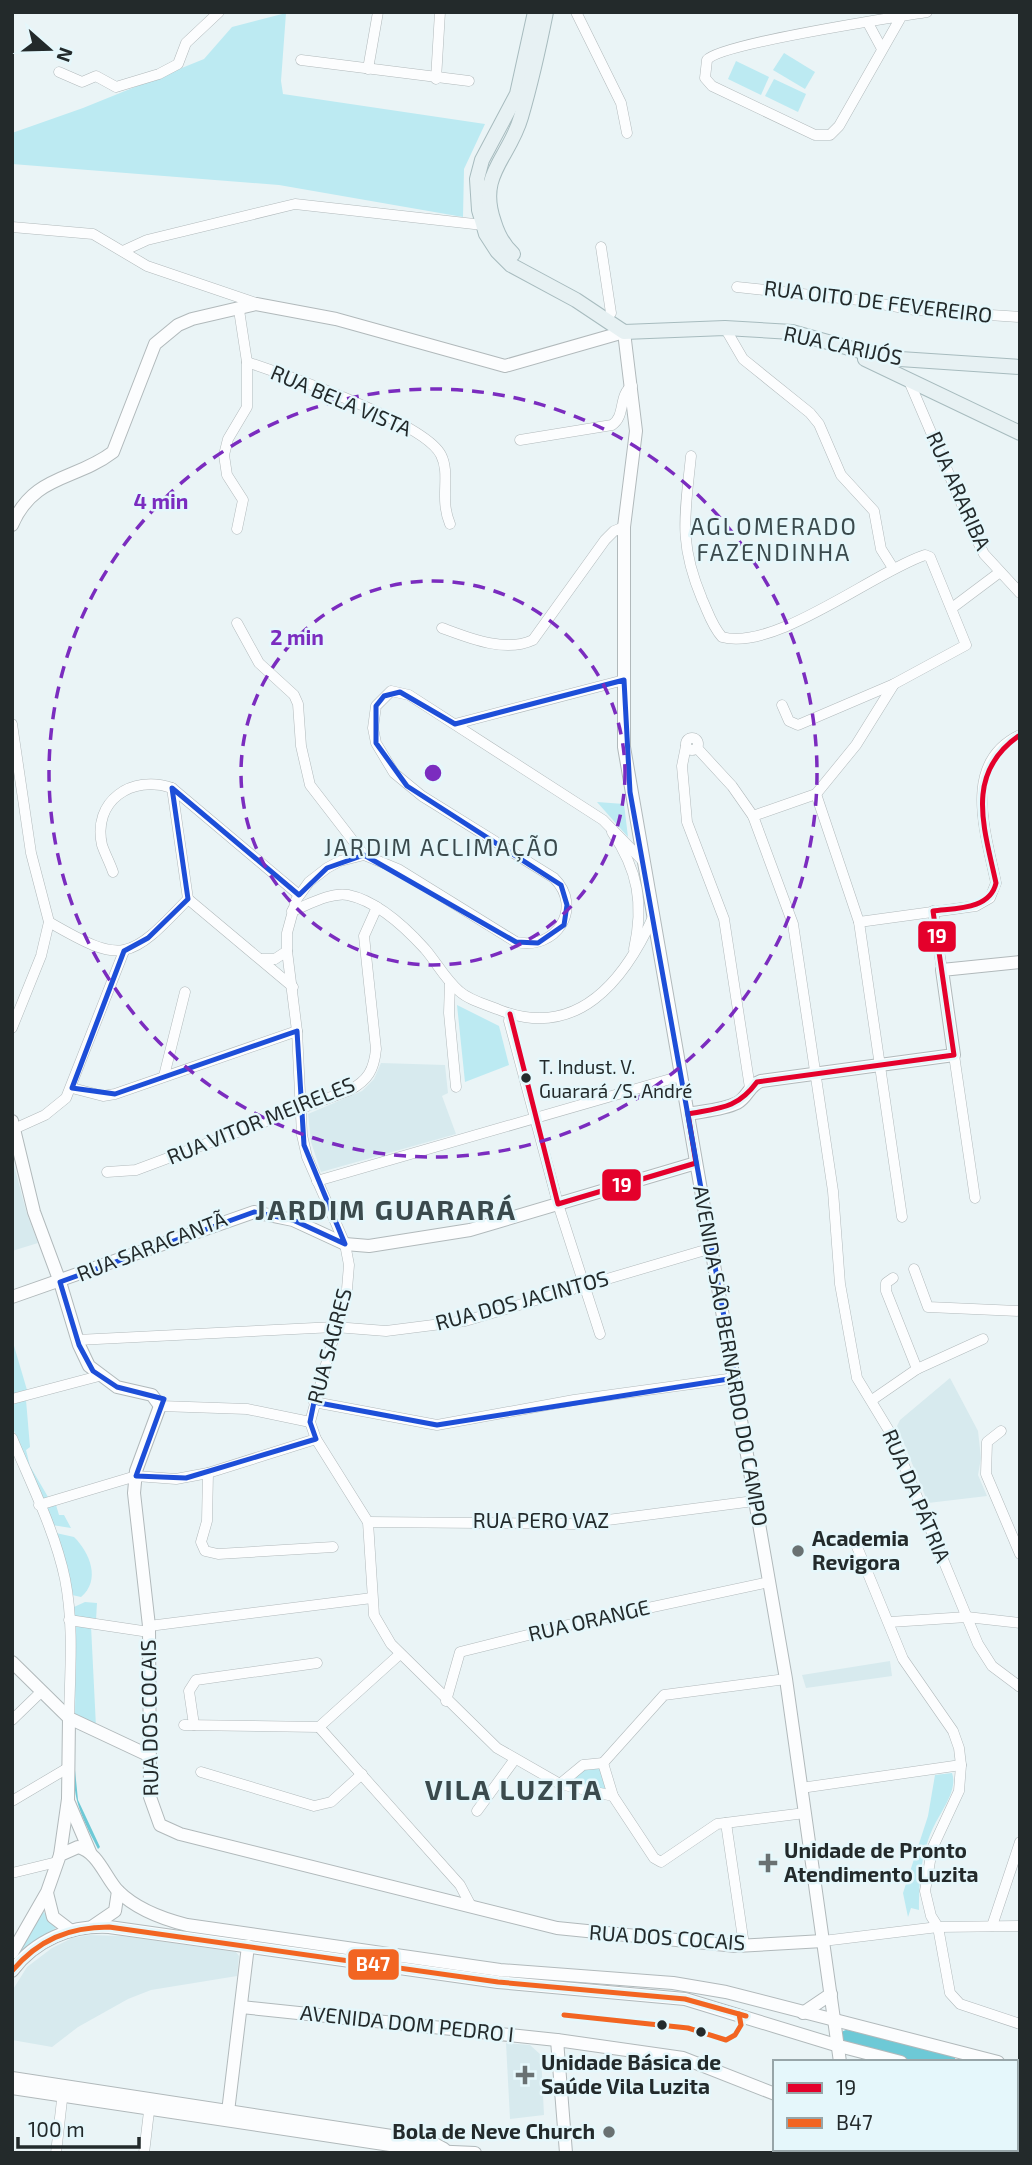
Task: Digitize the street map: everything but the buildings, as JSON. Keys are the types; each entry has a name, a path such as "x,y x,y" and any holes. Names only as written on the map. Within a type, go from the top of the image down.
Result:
{"main road":[{"path":"535,12 517,94 479,169 477,198 483,225 520,271 629,332"},
{"path":"545,12 520,119 490,180 488,192 496,242 525,263 580,292 611,313 629,332"},
{"path":"12,525 19,509 33,493 113,452 155,344 178,325 192,319 256,304 336,319 505,366 629,332"},
{"name":"RUA CARIJÓS","path":"629,332 725,328 804,333 845,348 885,358 1012,367"},
{"name":"AVENIDA SÃO BERNARDO DO CAMPO","path":"629,332 636,431 624,527 624,747 655,913 786,1679 840,2060"},
{"path":"845,348 914,384 1020,433"},
{"path":"914,384 925,362"},
{"path":"1012,367 1020,376"},
{"path":"688,1114 734,1105 761,1081 954,1055 942,970 1020,962"},
{"path":"13,1125 30,1197 77,1340 89,1366 117,1387 152,1395 160,1406"},
{"name":"RUA SARACANTÃ","path":"12,1297 254,1212 293,1220 345,1244 369,1246 446,1235 696,1163"},
{"name":"RUA DOS COCAIS","path":"160,1406 135,1476 134,1493 149,1629 151,1804 156,1821 165,1829 471,1906 583,1931 744,1945 823,1941"},
{"path":"12,1662 69,1718 150,1756"},
{"path":"12,1953 47,1892 58,1859 68,1799 66,1769 69,1718"},
{"path":"68,1799 90,1852 118,1891 159,1916 194,1927 500,1970 687,1985 990,2060"},
{"path":"58,1859 74,1848 90,1852"},
{"path":"93,1926 115,1911 118,1891"},
{"path":"47,1892 53,1917 70,1930"},
{"path":"12,1971 36,1947 70,1930 93,1926 498,1982 685,1999 893,2060"},
{"path":"227,2116 248,1947"},
{"path":"803,2013 831,1994"},
{"name":"AVENIDA DOM PEDRO I","path":"242,2007 557,2040 683,2058 773,2093"},
{"path":"772,2024 777,2013 789,2010"},
{"path":"557,2040 566,2153"},
{"path":"854,2060 865,2053"},
{"path":"12,2078 63,2091"},
{"path":"12,2088 63,2091 227,2116 431,2142 444,2151 475,2153"}],"street":[{"path":"59,72 82,82 96,76 116,87 159,74 178,64 186,43 219,12"},
{"path":"369,69 378,12"},
{"path":"436,79 440,12"},
{"path":"576,12 621,103 627,133"},
{"path":"901,17 839,126 823,136 732,96 712,86 705,78 706,60 718,52 927,12"},
{"path":"868,23 882,50"},
{"path":"301,60 436,79 469,81"},
{"path":"123,251 148,240 295,204 483,225"},
{"path":"12,227 85,232 107,240 147,266 256,304"},
{"path":"601,247 611,313"},
{"name":"RUA OITO DE FEVEREIRO","path":"737,287 859,300 915,310 1020,317"},
{"path":"237,528 243,500 227,475 224,455 228,439 247,407 247,362 239,310"},
{"path":"725,328 743,359 819,424 841,475 874,511 881,549 893,568"},
{"name":"RUA BELA VISTA","path":"247,362 351,400 427,439 442,457 445,469 443,508 450,524"},
{"name":"RUA ARARIBA","path":"914,384 978,542 1020,593"},
{"path":"520,440 615,424 625,391 632,386"},
{"path":"691,456 684,539 699,591 715,630 722,637 744,639 759,636 852,595 893,568 925,555 930,557 966,645 894,684 798,725 789,721 782,705"},
{"path":"442,628 490,643 511,645 533,640 605,540 614,531 624,527"},
{"path":"952,608 1000,572"},
{"path":"237,623 259,663 294,695 298,704 304,768 310,785 364,855 398,869 516,942 528,945 548,939 564,925 567,915 565,894 555,878 407,786 389,766 376,743 373,728 376,706 391,691 409,695 603,820 646,864"},
{"path":"455,724 624,680"},
{"path":"753,816 816,794 856,745 894,684"},
{"path":"12,724 32,853 49,922 41,956 12,1028"},
{"path":"859,922 976,906 994,892 996,883 981,786 990,760 1020,735"},
{"path":"750,1088 724,919 687,822 682,766 692,747 732,786 753,816 797,939 816,1073"},
{"path":"113,872 102,844 104,819 123,790 140,782 172,788 299,895 309,882 340,861 364,855"},
{"path":"172,788 188,899 293,987"},
{"path":"816,794 859,922 902,1217"},
{"path":"603,820 626,853 639,886 637,933 627,967"},
{"name":"RUA SAGRES","path":"299,895 287,933 297,1031 299,1110 304,1145 345,1244 349,1276 310,1422 316,1438 368,1522 374,1615 400,1654 497,1748 560,1784 613,1796"},
{"path":"292,911 339,895 351,896 377,907 425,949 450,983 474,1000 510,1014 538,1017 568,1012 595,998 627,967 655,913"},
{"path":"49,922 105,951 124,951 148,938 188,899"},
{"name":"RUA VITOR MEIRELES","path":"107,1172 136,1170 358,1086 373,1066 376,1049 364,936 377,907"},
{"path":"933,911 942,970"},
{"path":"13,1125 56,1108 72,1088 124,951"},
{"path":"261,959 275,959 287,951"},
{"path":"450,983 449,1013 456,1087"},
{"path":"164,1076 185,992"},
{"path":"510,1014 509,1021 533,1117 600,1334"},
{"path":"72,1088 103,1096 297,1031"},
{"path":"954,1055 975,1198"},
{"name":"RUA DA PÁTRIA","path":"816,1073 837,1223 840,1284 857,1378 872,1400 911,1479 986,1660 1020,1687"},
{"path":"317,1181 681,1076"},
{"name":"RUA DOS JACINTOS","path":"77,1340 335,1327 386,1331 433,1326 465,1321 712,1248"},
{"path":"914,1269 929,1307 1020,1311"},
{"path":"893,1278 886,1283 886,1291 917,1369"},
{"path":"872,1400 917,1369 983,1339"},
{"path":"12,1399 99,1376"},
{"path":"314,1402 437,1426 574,1400 734,1378"},
{"path":"160,1406 247,1409 310,1422"},
{"path":"1000,1431 987,1442 985,1470 1020,1554"},
{"path":"12,1438 62,1569 69,1620 69,1718"},
{"path":"39,1505 135,1476 176,1479 208,1473 316,1438"},
{"path":"208,1473 207,1521 201,1542 203,1549 218,1554 333,1547"},
{"name":"RUA PERO VAZ","path":"368,1522 577,1524 754,1501"},
{"path":"853,1537 903,1659 953,1731 961,1765 955,1803 932,1849 927,1870 927,1904 937,1927 940,1951 953,1997 988,2015 1020,2024"},
{"name":"RUA ORANGE","path":"446,1701 460,1652 564,1626 769,1582"},
{"path":"69,1620 149,1629 372,1598"},
{"path":"890,1622 967,1617 1020,1623"},
{"path":"317,1663 196,1680 189,1691 189,1725 319,1727 400,1654"},
{"path":"560,1784 583,1765 603,1763 664,1695 786,1679"},
{"path":"12,1720 41,1692"},
{"path":"319,1727 460,1885 471,1906"},
{"path":"477,1811 515,1759"},
{"path":"603,1763 613,1796 654,1858 661,1862 713,1826 805,1813"},
{"path":"802,1788 961,1765"},
{"path":"12,1801 66,1769"},
{"path":"201,1772 314,1806 331,1802 362,1774"},
{"path":"726,1823 744,1945"},
{"path":"992,1926 1020,1842"},
{"path":"12,1873 58,1859"},
{"path":"823,1941 937,1927 1020,1926"},
{"path":"56,2153 63,2091"},
{"path":"144,2153 150,2104"}],"highlighted area":[{"path":"624,680 630,792 735,1378 437,1425 314,1402 310,1422 316,1439 186,1478 136,1476 164,1399 117,1387 93,1371 79,1345 60,1282 254,1212 293,1220 345,1244 304,1145 297,1031 115,1094 72,1088 124,951 148,938 188,899 172,788 299,895 327,868 364,855 516,942 538,943 564,925 567,905 561,885 407,786 376,743 376,706 384,696 400,692 455,724"}],"shaded area":[{"path":"286,13 281,81 283,94 485,124 464,169 463,217 279,185 12,164 12,133 83,108 204,59 232,27"},
{"path":"784,53 815,72 805,89 773,70"},
{"path":"736,61 769,77 761,95 728,79"},
{"path":"774,79 806,94 798,112 765,96"},
{"path":"597,802 624,804 628,837"},
{"path":"457,1005 499,1026 509,1065 465,1082"},
{"path":"381,1063 445,1065 448,1093 442,1096 456,1134 321,1172 311,1142 308,1114 362,1091 374,1079"},
{"path":"12,1158 38,1243 12,1251"},
{"path":"12,1339 27,1390 12,1394"},
{"path":"950,1378 978,1431 981,1458 978,1475 987,1496 928,1503 897,1426 900,1420"},
{"path":"26,1400 30,1447 26,1450 30,1466 48,1497 42,1499 12,1426 12,1404"},
{"path":"56,1505 59,1515 64,1515 71,1528 52,1525 46,1512 48,1507"},
{"path":"56,1533 74,1537 89,1559 91,1583 81,1597 72,1595"},
{"path":"85,1602 97,1603 96,1620 74,1616 74,1607"},
{"path":"76,1625 91,1626 96,1727 75,1714"},
{"path":"890,1661 892,1676 806,1688 802,1675"},
{"path":"600,1768 607,1791 567,1782 585,1769"},
{"path":"952,1773 951,1792 930,1834 924,1855 919,1910 911,1908 908,1917 903,1893 928,1816 935,1775"},
{"path":"42,1910 56,1928 34,1941 12,1962"},
{"path":"90,1935 122,1936 236,1952 239,1956 237,1976 151,1990 128,1999 78,2027 52,2047 12,2040 12,1991 27,1967 52,1948 72,1938"},
{"name":"Unidade Básica de Saúde Vila Luzita","path":"506,2043 530,2045 541,2055 544,2115 510,2119"}],"water":[{"path":"75,1770 78,1800 100,1847 98,1849 77,1801"}],"waterway":[{"path":"847,2037 941,2060"}],"transit line":[{"name":"19","path":"510,1014 558,1204 696,1163 688,1114 727,1106 742,1098 757,1082 954,1055 933,911 970,906 987,898 992,892 996,883 984,822 982,802 985,784 991,766 1002,750 1020,735"},
{"name":"B47","path":"12,1971 32,1951 55,1937 81,1930 109,1927 498,1982 685,1999 746,2016"},
{"name":"B47","path":"564,2015 688,2028 726,2040 735,2035 741,2025 739,2014"}],"place":[{"name":"T. Indust. V. Guarará /S. André","path":"526,1078"},
{"name":"Academia Revigora","path":"798,1551"},
{"name":"Unidade de Pronto Atendimento Luzita","path":"768,1863"},
{"name":"Unidade Básica de Saúde Vila Luzita","path":"525,2075"},
{"name":"Bola de Neve Church","path":"609,2132"}],"district":[{"name":"AGLOMERADO FAZENDINHA","path":"774,540"},
{"name":"JARDIM ACLIMAÇÃO","path":"442,848"},
{"name":"JARDIM GUARARÁ","path":"386,1210"},
{"name":"VILA LUZITA","path":"514,1790"}]}
